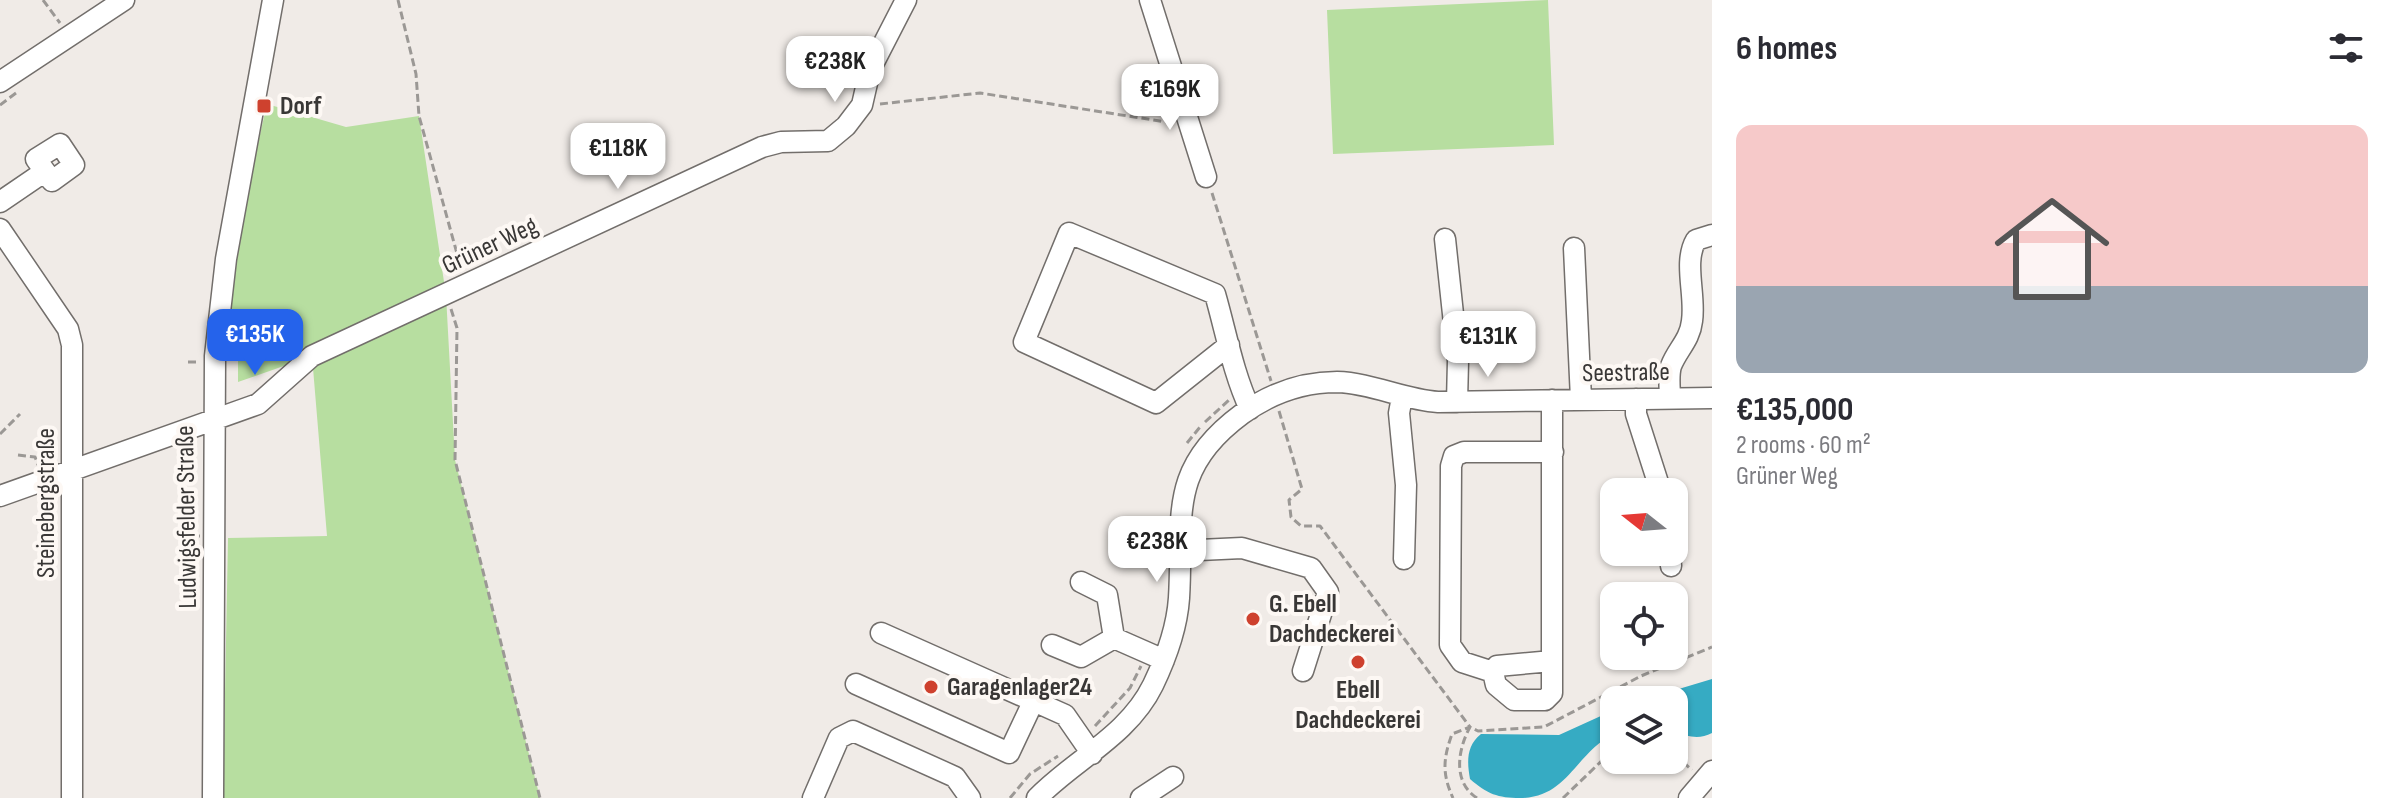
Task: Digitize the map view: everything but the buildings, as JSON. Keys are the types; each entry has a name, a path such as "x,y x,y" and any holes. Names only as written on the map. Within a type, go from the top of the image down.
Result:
{"street":[{"path":"0,82 124,0"},
{"name":"Ludwigsfelder Straße","path":"213,798 216,530 212,420 226,259 273,0"},
{"name":"Grüner Weg","path":"0,496 258,404 312,356 372,325 466,287 762,147 781,142 828,141 858,110 869,87 870,70 906,0"},
{"path":"1150,0 1206,177"},
{"path":"0,202 44,172"},
{"name":"Steinebergstraße","path":"0,229 68,329 72,345 72,798"},
{"path":"1229,345 1156,403 1024,342 1069,233 1215,294 1229,345 1261,397"},
{"path":"1670,398 1671,367 1688,339 1692,324 1695,300 1690,252 1696,240 1712,235"},
{"path":"1445,239 1458,361 1457,402"},
{"path":"1574,248 1581,399"},
{"name":"Seestraße","path":"1037,798 1087,747 1139,706 1179,601 1178,551 1182,497 1199,458 1223,429 1261,397 1298,386 1341,382 1402,397 1457,402 1712,398"},
{"path":"1402,397 1399,413 1406,485 1404,559"},
{"path":"1636,399 1636,414 1657,478"},
{"path":"1552,400 1553,452 1552,693 1545,700 1514,700 1496,685 1493,672 1497,666 1552,661"},
{"path":"1493,672 1462,662 1450,645 1451,466 1454,456 1464,452 1553,452"},
{"path":"1178,551 1242,548 1311,568 1328,592 1303,671"},
{"path":"1081,582 1107,595 1114,638"},
{"path":"881,633 1065,715 1087,747"},
{"path":"1114,638 1156,656"},
{"path":"1052,645 1081,657 1114,638"},
{"path":"856,684 1009,753 1034,700"},
{"path":"813,798 839,738 853,731 955,777 970,798"},
{"path":"1689,798 1707,776"},
{"path":"1141,798 1173,777"}],"path":[{"path":"43,0 54,15"},
{"path":"398,0 416,74 419,116 466,287"},
{"path":"858,110 874,104 980,93 1192,129"},
{"path":"1206,177 1261,397 1279,409 1302,489 1289,500 1291,517 1301,526 1320,526 1470,727 1478,731 1544,727 1641,676 1712,647"},
{"path":"446,295 457,328 455,460 540,798"},
{"path":"188,362 200,362"},
{"path":"1184,451 1216,410 1261,397"},
{"path":"0,434 20,414"},
{"path":"18,455 35,457 43,480"},
{"path":"187,536 200,536"},
{"path":"1010,798 1030,774 1087,747 1156,656"},
{"path":"1466,798 1475,797 1464,782 1459,747 1470,727"},
{"path":"1453,798 1443,778 1445,753 1452,734 1470,727"},
{"path":"1563,798 1600,762"},
{"path":"1688,763 1707,776"}],"green space":[{"path":"1548,0 1554,145 1333,154 1327,10"},
{"path":"267,104 346,127 419,116 446,295 455,460 540,798 223,798 228,538 327,536 312,356 238,382 238,355 224,334 231,260"}],"water":[{"path":"1712,679 1712,733 1688,736 1688,686"},
{"path":"1600,716 1600,743 1561,783 1549,791 1536,796 1505,797 1487,792 1470,779 1469,755 1481,734 1559,735"}],"place":[{"name":"Dorf","path":"264,106"},
{"name":"G. Ebell Dachdeckerei","path":"1253,619"},
{"name":"Ebell Dachdeckerei","path":"1358,662"},
{"name":"Garagenlager24","path":"931,687"}]}
